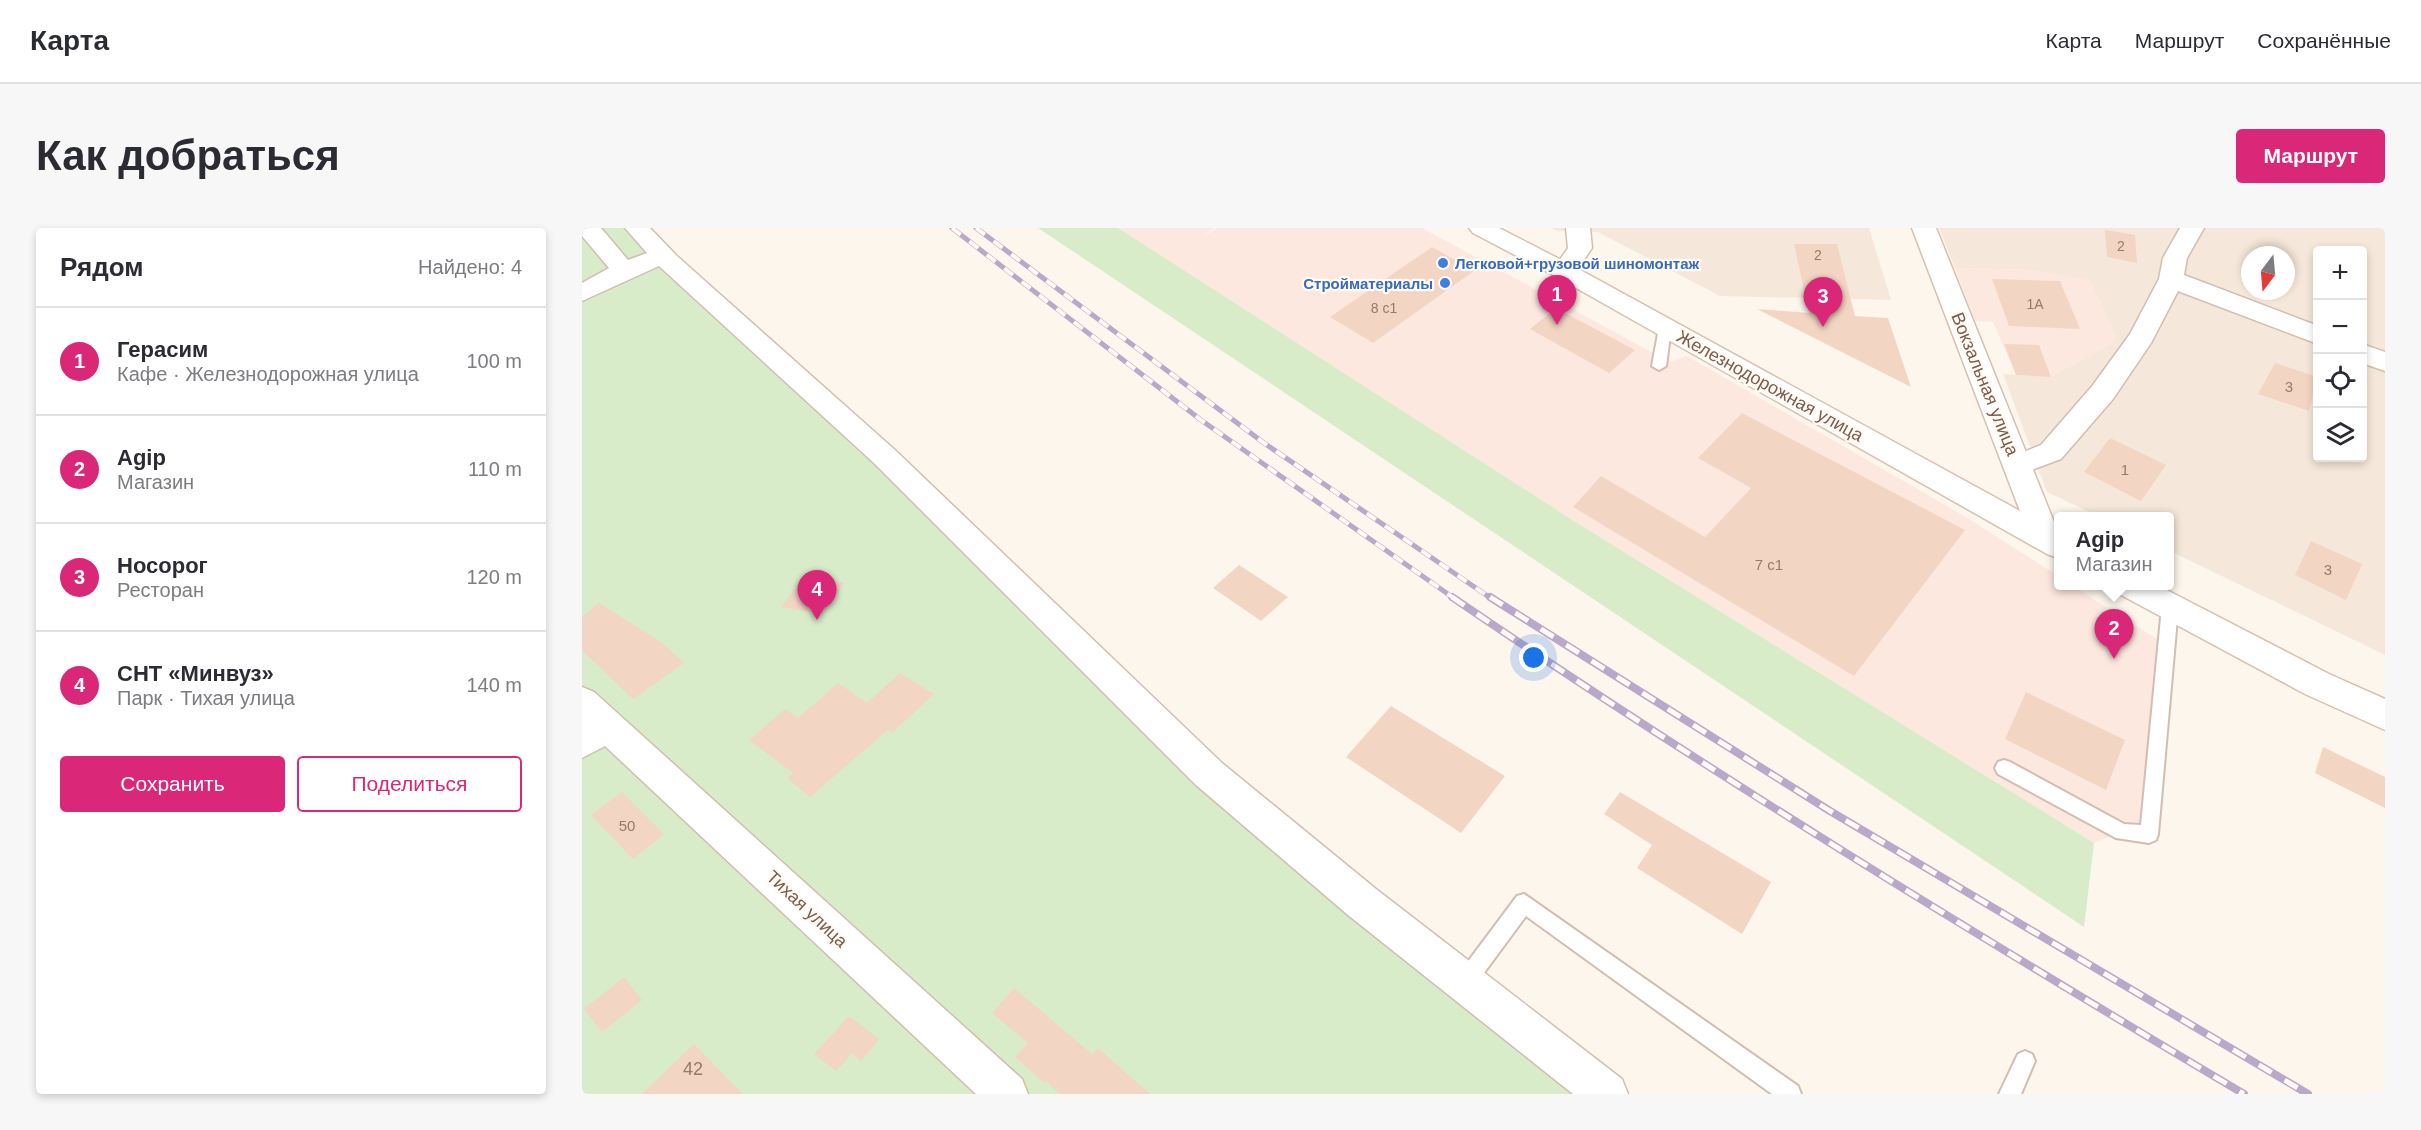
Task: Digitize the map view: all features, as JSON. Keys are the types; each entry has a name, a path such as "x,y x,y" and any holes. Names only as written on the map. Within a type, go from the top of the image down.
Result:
{"street":[{"path":"588,228 624,270"},
{"path":"637,228 662,256 885,458 1209,774 1362,902 1607,1094"},
{"name":"Железнодорожная улица","path":"1481,228 1564,271 2052,543"},
{"path":"1564,271 1580,248 1578,228"},
{"name":"Вокзальная улица","path":"1924,228 2018,465 2052,543"},
{"path":"2018,465 2051,452 2103,392 2142,337 2171,279 2175,258 2192,228"},
{"path":"582,293 624,270 662,256"},
{"path":"2171,279 2313,334"},
{"path":"2365,354 2385,362"},
{"path":"2141,590 2317,684 2385,715"},
{"name":"Тихая улица","path":"590,723 1007,1094"}],"lane":[{"path":"1659,366 1665,328"},
{"path":"2004,768 2122,832 2150,834 2170,607"},
{"path":"1465,982 1524,903 1790,1094"},
{"path":"2010,1094 2025,1060"}],"shaded area":[{"path":"1112,228 1215,228 1201,237 1218,228 1422,228 1670,362 1687,356 1966,517 2054,573 2054,590 2079,590 2163,643 2149,834 2122,832 2094,843 1574,521"},
{"path":"1552,228 1869,228 1891,300 1720,296 1598,232 1557,231"},
{"path":"1939,228 2385,228 2385,655 2174,553 2174,512 2090,512 2047,492 2003,374 2051,377 2033,270 1955,268"},
{"path":"1955,268 2033,270 2090,280 2116,336 2112,344 2051,377 2016,375 1993,322 1975,321"}],"green space":[{"path":"582,228 637,228 1209,774 1607,1094 582,1094"},
{"path":"1038,228 1118,228 1574,521 2094,843 2084,927"}],"building":[{"path":"2105,230 2135,235 2137,263 2107,257"},
{"path":"1794,244 1837,244 1855,316 1888,318 1911,387 1757,309 1809,313"},
{"path":"1432,247 1474,271 1373,343 1330,317"},
{"path":"1992,279 2060,281 2080,329 2009,326"},
{"path":"1556,308 1635,350 1609,373 1530,329"},
{"path":"2004,344 2039,345 2051,377 2016,375"},
{"path":"2275,363 2313,375 2313,396 2309,411 2258,394"},
{"path":"1742,413 1965,530 1854,676 1573,507 1601,476 1705,537 1751,488 1698,458"},
{"path":"2110,438 2166,465 2141,501 2084,472"},
{"path":"2311,541 2362,564 2346,600 2295,575"},
{"path":"1239,565 1288,597 1261,621 1213,588"},
{"path":"804,576 844,583 823,614 781,607"},
{"path":"599,603 662,643 684,663 633,699 582,650 582,617"},
{"path":"900,673 934,694 892,733 888,730 810,797 787,778 793,773 749,740 785,709 798,718 838,683 867,703"},
{"path":"2026,692 2125,740 2106,790 2005,739"},
{"path":"1391,706 1505,776 1461,833 1346,757"},
{"path":"2323,747 2385,777 2385,808 2315,773"},
{"path":"622,792 664,834 633,859 591,815"},
{"path":"1620,792 1771,882 1742,934 1637,868 1652,845 1604,814"},
{"path":"624,977 642,1000 602,1032 584,1009"},
{"path":"1014,988 1092,1054 1098,1048 1150,1094 1060,1094 1046,1081 1044,1083 1015,1057 1028,1043 992,1013"},
{"path":"849,1016 879,1039 861,1061 852,1053 836,1071 814,1054"},
{"path":"694,1044 743,1094 642,1094"}],"railway":[{"path":"952,228 1201,420 1455,599"},
{"path":"976,228 1264,443 1492,599"},
{"path":"1452,597 1745,790 2043,974 2244,1094"},
{"path":"1490,597 1830,811 2308,1094"}],"place":[{"name":"Легковой+грузовой шиномонтаж","path":"1443,263"},
{"name":"Стройматериалы","path":"1445,283"},
{"name":"Герасим","path":"1557,325"},
{"name":"Носорог","path":"1823,327"},
{"name":"СНТ «Минвуз»","path":"817,620"},
{"name":"Agip","path":"2114,659"}]}
